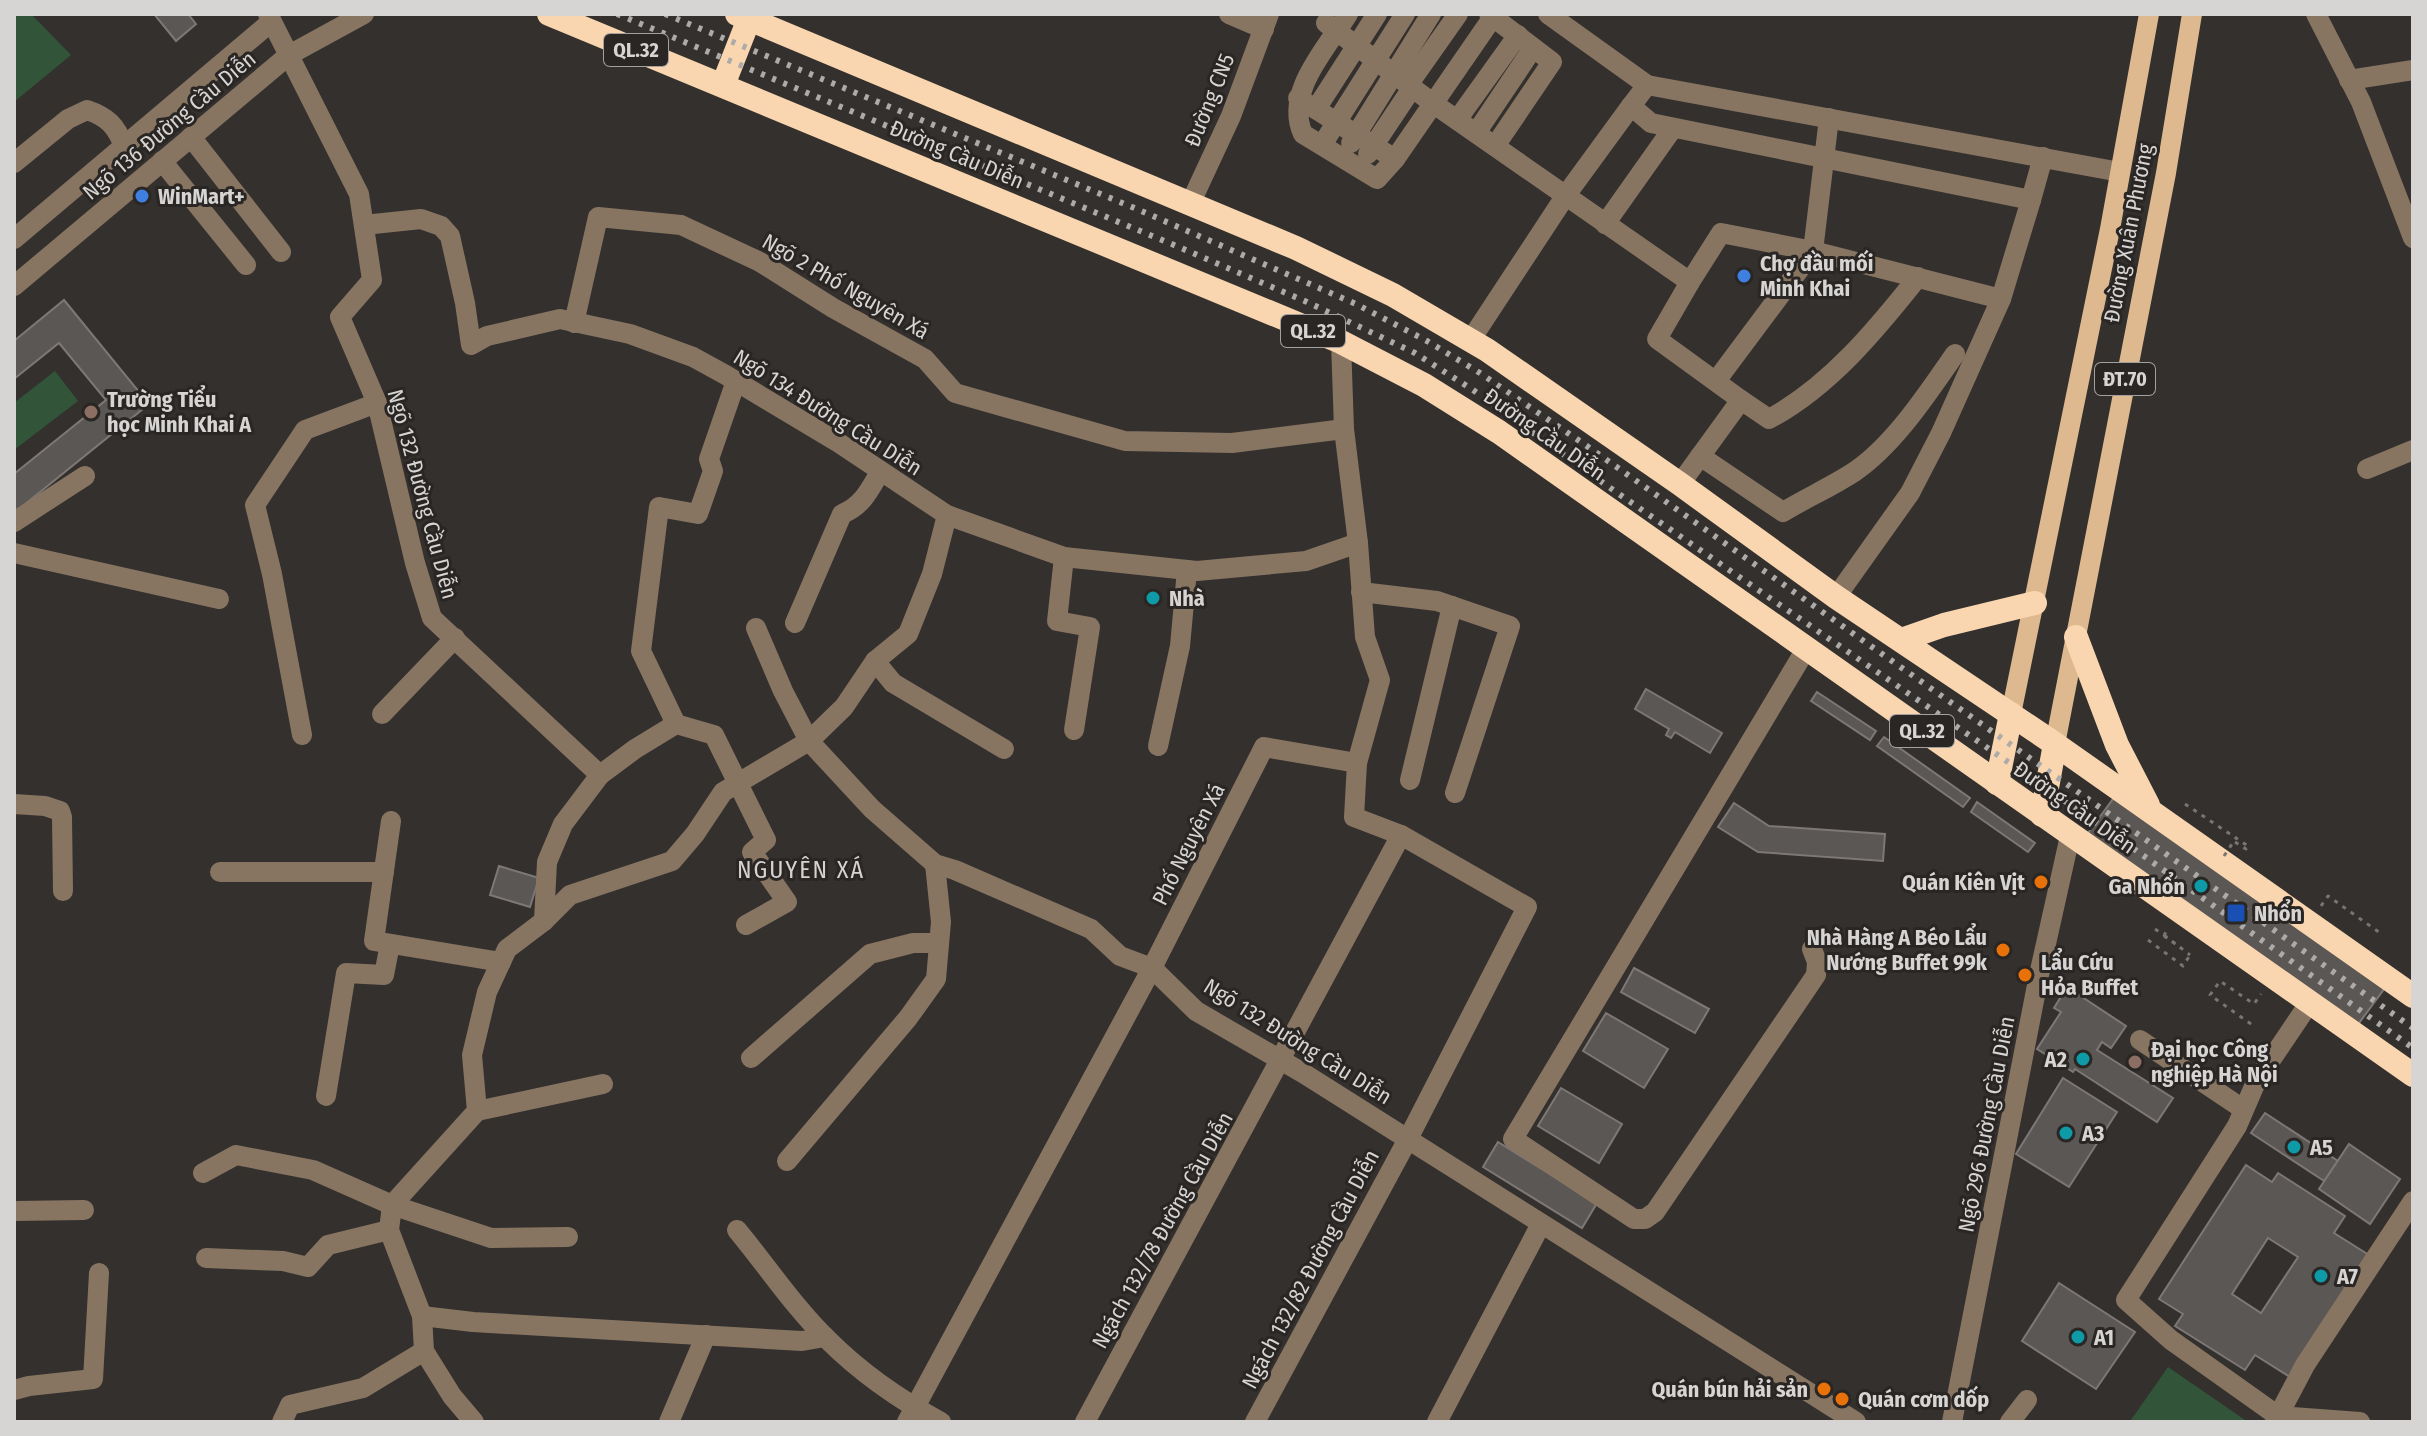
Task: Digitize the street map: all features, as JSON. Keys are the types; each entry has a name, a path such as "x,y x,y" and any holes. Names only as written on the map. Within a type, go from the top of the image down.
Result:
{"highway":[{"name":"Đường Cầu Diễn","path":"549,14 1341,342 1424,385 1499,432 2413,1075"},
{"name":"Đường Cầu Diễn","path":"743,16 1191,202 1393,295 1487,350 1836,597 2055,744 2411,991"},
{"path":"723,85 743,16"},
{"path":"1901,640 1944,625 2035,603"},
{"path":"2076,637 2117,745 2151,811"},
{"name":"ĐT.70","path":"1997,783 2011,714"},
{"name":"ĐT.70","path":"2042,815 2055,744"}],"main road":[{"name":"Đường Xuân Phương","path":"2011,714 2149,14"},
{"name":"Đường Xuân Phương","path":"2055,744 2166,173 2192,14"}],"street":[{"name":"Ngõ 136 Đường Cầu Diễn","path":"14,286 289,55 364,14"},
{"path":"1229,14 1266,21"},
{"path":"1377,14 1357,46 1307,103 1298,122 1303,134 1377,179 1434,104 1492,15 1552,62 1495,146"},
{"path":"1322,145 1405,14"},
{"path":"1405,83 1431,14"},
{"path":"1350,162 1458,14"},
{"path":"1548,14 1647,85 2120,172"},
{"path":"2316,14 2361,102 2413,238"},
{"path":"14,239 270,18 359,194 364,225"},
{"name":"Đường CN5","path":"1191,202 1231,116 1266,21"},
{"path":"1395,159 1307,103 1303,84 1337,23 1357,46 1405,83 1690,282"},
{"path":"1457,120 1526,42"},
{"path":"1476,133 1526,42"},
{"path":"2349,80 2413,70"},
{"path":"1470,341 1566,195 1647,85"},
{"path":"1631,106 1651,123 2031,200"},
{"path":"14,163 68,119 87,110 102,115 117,127 124,146"},
{"path":"1716,381 1813,251 1829,118"},
{"path":"1605,224 1673,128"},
{"path":"191,137 281,252"},
{"path":"1836,597 1910,493 1941,433 2001,299 2043,157"},
{"path":"162,161 246,265"},
{"name":"Ngõ 2 Phố Nguyên Xá","path":"574,323 598,217 681,225 760,262 833,308 925,359 955,393 1125,441 1232,443 1344,429"},
{"name":"Ngõ 134 Đường Cầu Diễn","path":"364,225 421,219 441,226 450,236 471,345 487,336 560,319 630,334 693,357 736,381 839,443 947,515 1064,557 1187,570 1306,561 1358,543"},
{"name":"Ngõ 132 Đường Cầu Diễn","path":"364,225 372,280 340,317 377,403 415,563 432,618 600,775"},
{"path":"1918,277 1881,323 1835,370 1786,410 1769,419 1657,339 1721,233 1813,251 1918,277 2001,299"},
{"path":"1341,342 1344,429 1358,543 1365,637 1380,680 1357,763 1354,817 1401,835"},
{"path":"1700,456 1783,512 1854,472 1880,450 1930,391 1955,354"},
{"path":"676,724 641,651 659,507 698,514 713,471 709,459 736,381"},
{"path":"1680,484 1741,400"},
{"path":"302,735 272,574 255,505 305,430 377,403"},
{"path":"2367,469 2413,450"},
{"path":"795,623 842,514 854,510 863,502 880,472"},
{"path":"14,522 85,476"},
{"path":"477,1111 472,1055 487,992 507,949 544,921 570,895 672,861 695,834 723,792 809,741 844,707 875,661 908,634 932,574 947,515"},
{"path":"14,553 219,599"},
{"path":"1064,557 1057,621 1090,627 1074,730"},
{"path":"1158,746 1180,646 1187,570"},
{"path":"1361,592 1437,601 1510,626 1455,793"},
{"path":"1410,780 1452,606"},
{"name":"Ngõ 132 Đường Cầu Diễn","path":"756,628 809,741 872,809 935,864 1091,929 1120,956 1152,968 1196,1011 1408,1139 1856,1422"},
{"path":"382,714 455,638"},
{"path":"1806,649 1513,1139 1634,1219 1645,1219 1655,1212 1816,975 1817,962 1812,949"},
{"path":"875,661 893,683 1004,749"},
{"path":"544,921 547,862 563,824 600,775 676,724 714,735 766,840 752,852 787,902 746,925"},
{"name":"Phố Nguyên Xá","path":"910,1415 1152,968 1264,747 1357,763"},
{"path":"14,804 45,806 60,811 63,891"},
{"path":"326,1096 346,973 384,975 384,872 391,821"},
{"name":"Ngách 132/82 Đường Cầu Diễn","path":"1255,1422 1408,1139 1527,907 1401,835"},
{"name":"Ngách 132/78 Đường Cầu Diễn","path":"1085,1422 1401,835"},
{"name":"Ngõ 296 Đường Cầu Diễn","path":"1952,1422 2039,975 2070,836"},
{"path":"787,1161 918,1005 936,979 941,922 935,864"},
{"path":"220,872 384,872"},
{"path":"382,943 501,962"},
{"path":"751,1058 870,954 913,943 939,943"},
{"path":"2310,1002 2256,1082 2237,1126 2126,1300 2171,1340 2277,1419 2360,1422"},
{"path":"2140,1040 2243,1109"},
{"path":"474,1422 452,1396 424,1351 422,1316 389,1230 392,1205 477,1111 603,1084"},
{"path":"203,1173 236,1155 313,1170 392,1205 491,1238 568,1237"},
{"path":"2277,1419 2305,1365 2413,1201"},
{"path":"14,1211 84,1210"},
{"path":"1437,1422 1541,1224"},
{"path":"206,1258 283,1261 308,1267 328,1245 389,1230"},
{"path":"737,1230 825,1337 910,1415 941,1422"},
{"path":"14,1390 93,1379 99,1273"},
{"path":"422,1316 473,1322 802,1341 825,1337"},
{"path":"669,1422 706,1335"},
{"path":"282,1422 290,1405 363,1388 424,1351"},
{"path":"2010,1422 2027,1400"}],"path":[{"path":"2185,804 2247,848"},
{"path":"2224,856 2236,838"},
{"path":"2328,896 2383,935"},
{"path":"2148,940 2183,966 2190,955 2155,929 2181,948"},
{"path":"2251,1024 2210,995 2220,981 2254,1004"}],"green space":[{"path":"14,14 31,14 71,55 14,102"},
{"path":"55,371 78,401 14,450 14,403"},
{"path":"2168,1367 2248,1422 2131,1420"}],"building":[{"path":"154,14 188,14 196,24 176,41"},
{"path":"64,300 149,404 14,513 14,474 106,400 59,343 14,379 14,341"},
{"path":"1646,689 1722,733 1710,753 1675,732 1671,738 1666,735 1669,729 1635,709"},
{"path":"1817,692 1876,731 1870,740 1811,701"},
{"path":"1884,737 1970,798 1963,807 1877,746"},
{"name":"Ga Nhổn","path":"2124,784 2393,977 2348,1038 2080,844"},
{"path":"1977,802 2035,843 2028,852 1971,812"},
{"path":"1734,803 1769,826 1885,834 1883,861 1758,852 1718,827"},
{"path":"499,866 539,878 530,907 490,895"},
{"path":"1634,968 1709,1009 1695,1033 1621,992"},
{"name":"A2","path":"2067,987 2126,1026 2111,1048 2102,1042 2097,1050 2173,1098 2157,1122 2075,1069 2073,1072 2037,1049 2061,1012 2054,1008"},
{"path":"1606,1013 1668,1049 1644,1088 1583,1051"},
{"name":"A3","path":"2063,1078 2117,1112 2069,1187 2016,1154"},
{"path":"1561,1088 1622,1124 1599,1163 1538,1126"},
{"name":"A5","path":"2265,1113 2338,1161 2324,1181 2251,1133"},
{"path":"1498,1142 1597,1203 1582,1228 1483,1167"},
{"path":"2349,1144 2400,1179 2370,1224 2319,1189"},
{"name":"A7","path":"2246,1165 2272,1182 2278,1173 2345,1216 2334,1233 2369,1255 2290,1377 2255,1355 2245,1370 2175,1326 2183,1314 2159,1299","holes":["2268,1238 2298,1257 2261,1313 2232,1294"]},
{"name":"A1","path":"2059,1283 2135,1332 2096,1389 2022,1341"}],"railway":[{"path":"617,14 1174,245 1415,353 1473,390 2127,844 2413,1048"},
{"path":"665,14 1132,207 1356,304 1427,341 1584,444 2413,1028"}],"place":[{"name":"WinMart+","path":"142,196"},
{"name":"Chợ đầu mối Minh Khai","path":"1744,276"},
{"name":"Trường Tiểu học Minh Khai A","path":"91,412"},
{"name":"Nhà","path":"1153,598"},
{"name":"Quán Kiên Vịt","path":"2041,882"},
{"name":"Ga Nhổn","path":"2201,886"},
{"name":"Nhổn","path":"2236,913"},
{"name":"Nhà Hàng A Béo Lẩu Nướng Buffet 99k","path":"2003,950"},
{"name":"Lẩu Cứu Hỏa Buffet","path":"2025,975"},
{"name":"A2","path":"2083,1059"},
{"name":"Đại học Công nghiệp Hà Nội","path":"2135,1062"},
{"name":"A3","path":"2066,1133"},
{"name":"A5","path":"2294,1147"},
{"name":"A7","path":"2321,1276"},
{"name":"A1","path":"2078,1337"},
{"name":"Quán bún hải sản","path":"1824,1389"},
{"name":"Quán cơm dốp","path":"1842,1399"}],"district":[{"name":"NGUYÊN XÁ","path":"801,870"}]}
